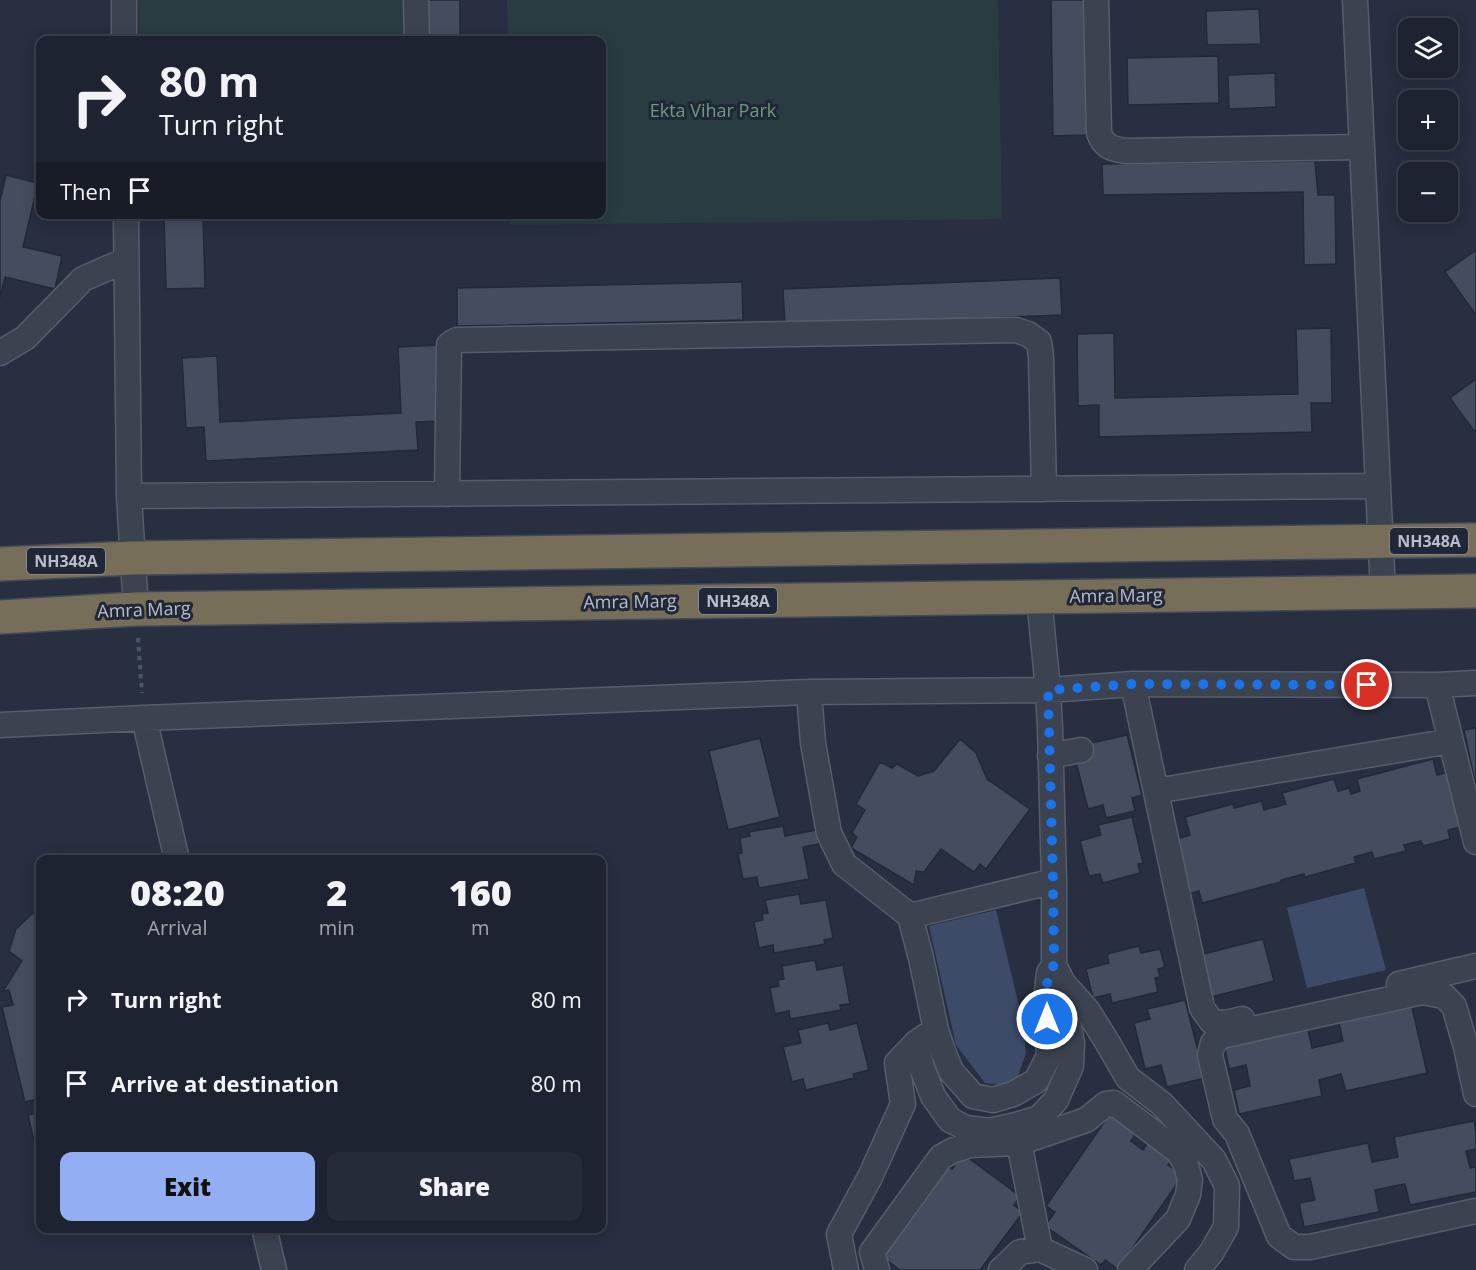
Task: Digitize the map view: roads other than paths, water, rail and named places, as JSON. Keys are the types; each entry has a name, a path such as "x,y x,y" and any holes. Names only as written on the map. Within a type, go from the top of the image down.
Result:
{"highway":[{"name":"NH348A","path":"0,564 133,558 1476,540"},
{"name":"Amra Marg","path":"0,617 136,609 1476,591"}],"street":[{"path":"124,0 124,36"},
{"path":"416,0 417,36"},
{"path":"1096,0 1099,133 1102,142 1113,149 1126,151 1362,147"},
{"path":"1355,0 1383,592"},
{"path":"126,219 129,496 136,609"},
{"path":"0,353 25,338 83,279 126,260"},
{"path":"447,494 449,345 458,340 1016,330 1028,334 1039,342 1044,489"},
{"path":"129,496 1378,486"},
{"path":"916,1043 922,1068 933,1096 950,1120 966,1128 1017,1134 1039,1118 1056,1100 1071,1066 1072,1043 1058,974 1048,690 1039,597"},
{"path":"0,725 809,693 1048,690 1133,684 1437,685 1476,683"},
{"path":"1133,684 1202,1008 1212,1022 1226,1023 1476,966"},
{"path":"1437,685 1473,843"},
{"path":"809,693 813,743 830,833 844,864 910,916 936,1030 951,1071 973,1096 993,1100 1013,1094 1036,1081 1049,1056 1046,1000 1048,973 1058,974 1087,1010 1128,1078 1162,1104 1214,1160 1227,1186 1226,1227 1211,1253 1197,1270"},
{"path":"144,718 176,855"},
{"path":"1156,791 1451,741"},
{"path":"1050,756 1081,750"},
{"path":"910,916 1053,881"},
{"path":"1476,1094 1454,1006 1444,996 1422,992 1221,1036 1212,1043 1210,1055 1225,1119 1237,1134 1279,1236 1294,1246 1310,1246 1476,1210"},
{"path":"846,1270 839,1234 870,1177 903,1104 897,1064 916,1043 936,1030"},
{"path":"877,1270 872,1252 941,1156 970,1145 1086,1120 1106,1104 1114,1103 1179,1152 1190,1180 1188,1195 1178,1219 1130,1270"},
{"path":"1017,1134 1040,1249"},
{"path":"265,1233 274,1270"},
{"path":"1001,1270 1020,1252 1040,1249 1085,1270"}],"water":[{"path":"1364,888 1386,970 1307,988 1287,908"},
{"path":"996,910 1022,1019 1026,1053 1018,1076 1002,1085 985,1083 956,1045 929,926"}],"park label":[{"name":"Ekta Vihar Park","path":"713,111"}]}
